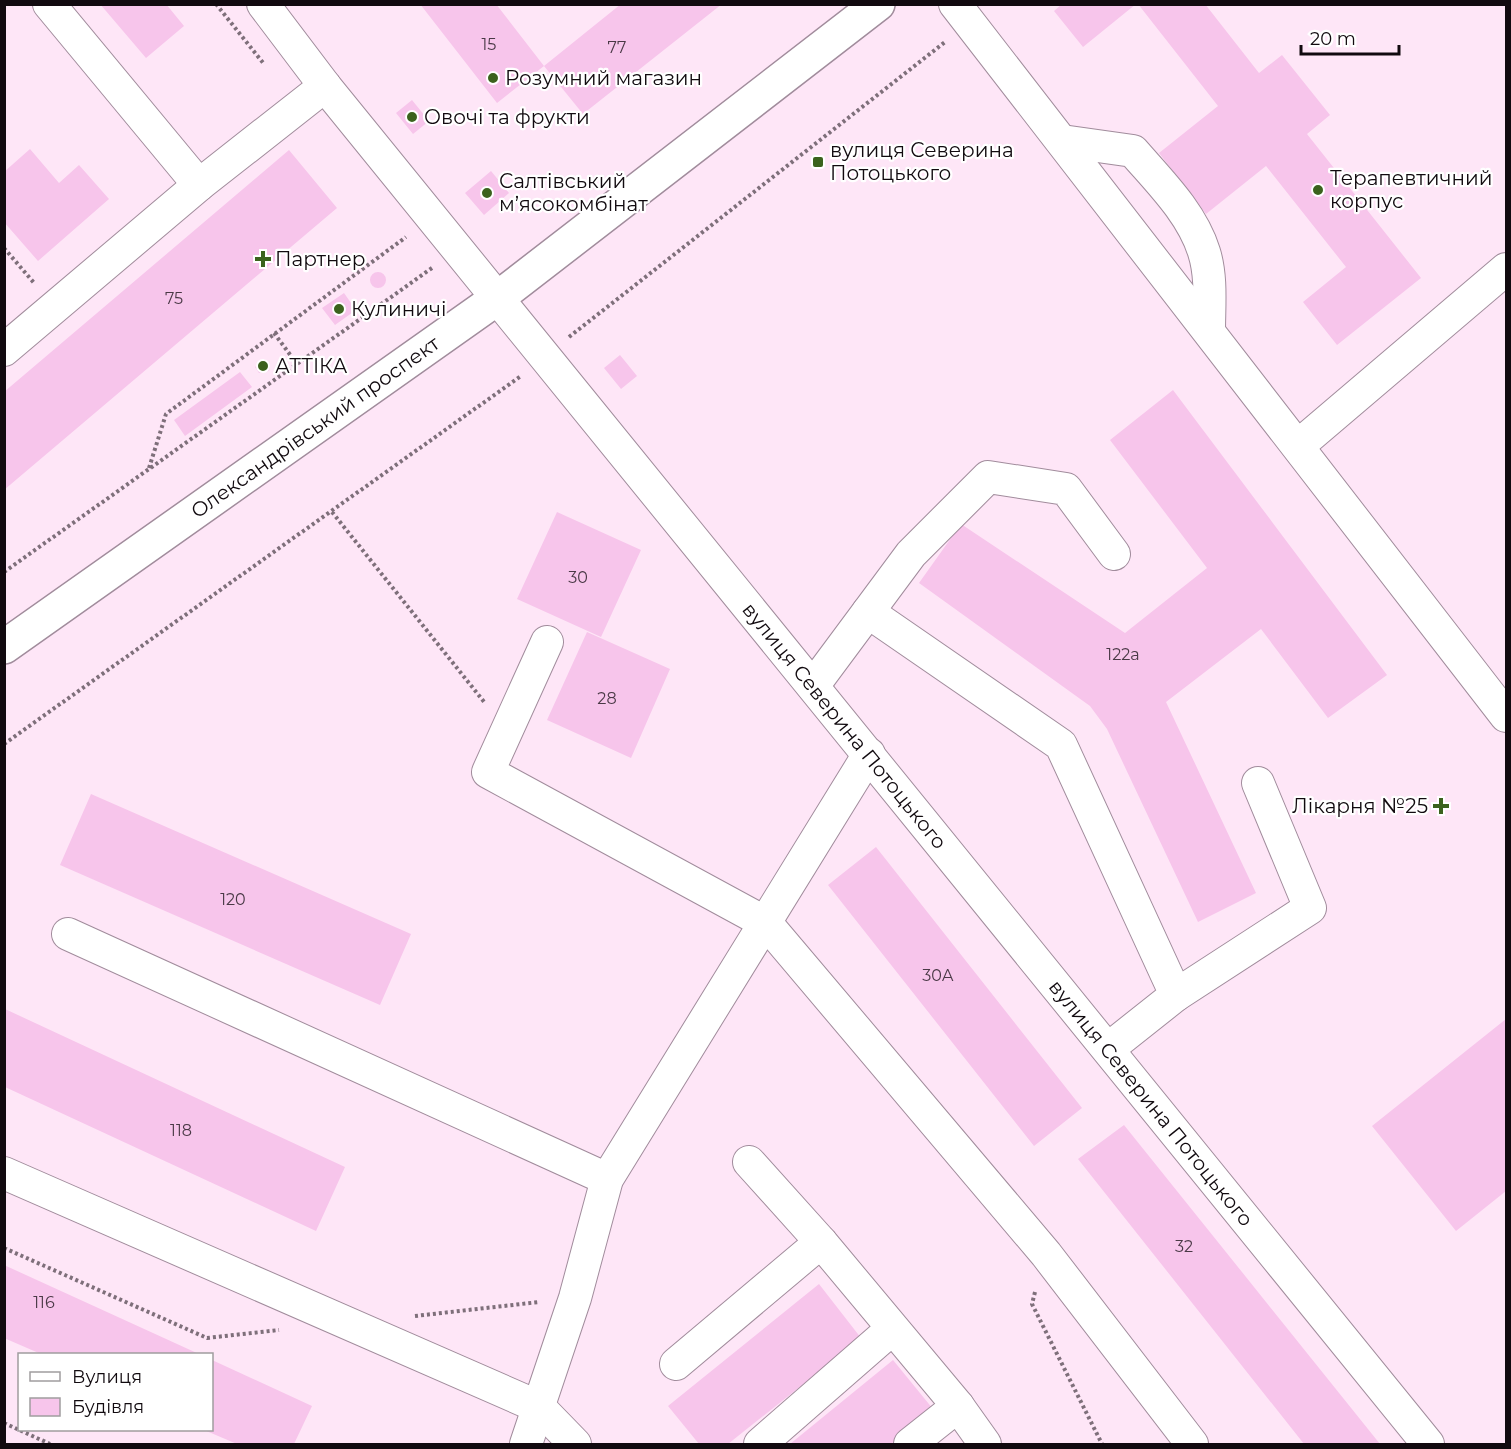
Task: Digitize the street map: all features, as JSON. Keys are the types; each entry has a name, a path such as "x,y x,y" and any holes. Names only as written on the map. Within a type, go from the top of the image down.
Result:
{"main road":[{"name":"Олександрівський проспект","path":"4,647 499,297 878,4"}],"street":[{"path":"49,4 199,185"},
{"name":"вулиця Северина Потоцького","path":"265,5 325,86 499,297 1428,1444"},
{"path":"962,14 1506,716"},
{"path":"4,350 199,185 325,86"},
{"path":"1062,141 1133,150 1187,216 1204,253 1209,288 1209,331"},
{"path":"1298,446 1506,269"},
{"path":"813,686 911,554 988,477 1066,489 1114,554"},
{"path":"868,612 1061,745 1176,995"},
{"path":"547,642 488,772 766,923 1046,1254 1192,1444"},
{"path":"526,1444 575,1298 607,1179 869,754"},
{"path":"1108,1049 1176,995 1310,908 1258,783"},
{"path":"68,934 607,1179"},
{"path":"749,1162 820,1242 958,1406 985,1444"},
{"path":"4,1173 538,1407 575,1444"},
{"path":"676,1364 820,1242"},
{"path":"760,1444 892,1329"},
{"path":"910,1444 958,1406"}],"path":[{"path":"4,744 332,512 545,355 962,14"},
{"path":"149,469 166,414 406,237"},
{"path":"4,248 54,308"},
{"path":"4,572 432,268"},
{"path":"274,333 297,364"},
{"path":"332,512 506,729"},
{"path":"4,1248 207,1338"},
{"path":"1046,1254 1032,1304 1102,1444"},
{"path":"4,1423 18,1429"},
{"path":"22,1431 50,1444"}],"building":[{"path":"100,4 166,4 184,26 146,58"},
{"path":"420,4 496,4 544,66 497,103"},
{"path":"621,4 722,4 583,114 544,66"},
{"path":"1062,4 1136,4 1083,47 1054,11"},
{"name":"Терапевтичний корпус","path":"1138,4 1205,4 1259,73 1282,55 1330,115 1307,134 1421,278 1337,345 1303,302 1346,267 1266,166 1206,214 1159,153 1218,106"},
{"path":"412,100 429,121 413,134 396,113"},
{"path":"30,149 59,183 79,165 109,199 38,261 4,222 4,172"},
{"path":"289,150 337,208 4,490 4,392"},
{"path":"491,171 509,193 484,215 465,193"},
{"path":"375,272 381,272 386,280 384,286 375,288 370,283 370,277"},
{"path":"344,293 356,310 335,325 322,308"},
{"path":"620,355 637,376 621,389 604,368"},
{"name":"АТТІКА","path":"265,359 270,366 269,371 259,373 255,367"},
{"path":"240,372 252,387 185,436 174,420"},
{"path":"1173,390 1387,675 1328,718 1261,629 1166,702 1256,893 1198,922 1107,729 1090,706 919,583 961,524 1125,633 1207,568 1110,440"},
{"path":"557,512 641,550 601,637 517,599"},
{"path":"587,632 670,669 631,758 547,720"},
{"path":"91,794 411,934 380,1005 60,865"},
{"path":"876,847 1082,1108 1034,1146 828,885"},
{"path":"5,1009 345,1167 316,1231 5,1087"},
{"path":"1506,1019 1506,1191 1456,1231 1372,1126"},
{"path":"1124,1125 1380,1444 1304,1444 1078,1159"},
{"path":"4,1265 197,1353 39,1353 4,1338"},
{"path":"819,1284 861,1338 728,1444 699,1444 668,1406"},
{"path":"213,1360 312,1406 294,1444 237,1444 206,1431 213,1431"},
{"path":"893,1360 933,1409 891,1444 790,1444"}],"place":[{"name":"Розумний магазин","path":"493,78"},
{"name":"Овочі та фрукти","path":"412,117"},
{"name":"вулиця Северина Потоцького","path":"818,162"},
{"name":"Терапевтичний корпус","path":"1318,190"},
{"name":"Салтівський мʼясокомбінат","path":"487,193"},
{"name":"Партнер","path":"263,259"},
{"name":"Кулиничі","path":"339,309"},
{"name":"АТТІКА","path":"263,366"},
{"name":"Лікарня №25","path":"1441,806"}]}
